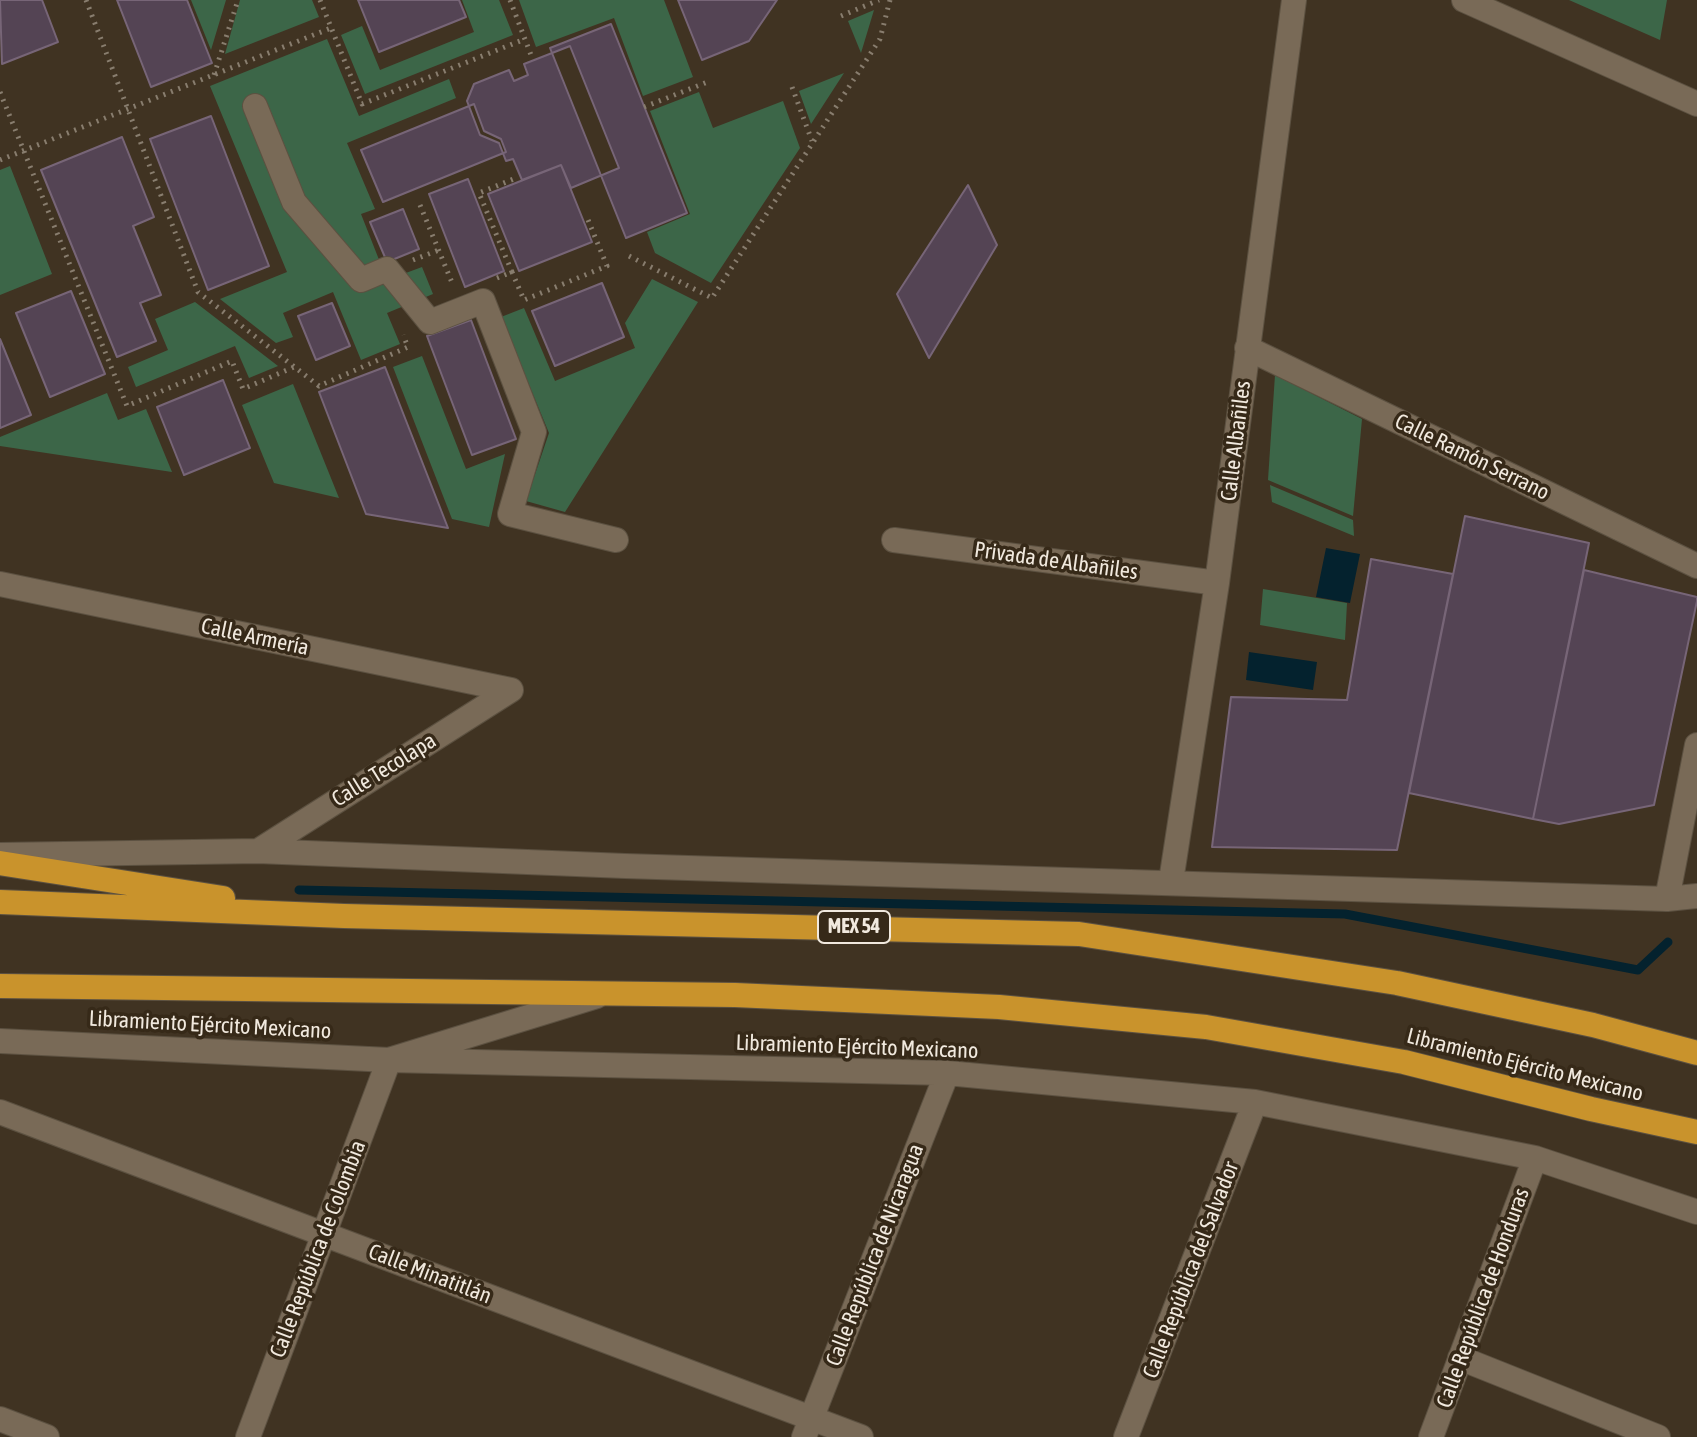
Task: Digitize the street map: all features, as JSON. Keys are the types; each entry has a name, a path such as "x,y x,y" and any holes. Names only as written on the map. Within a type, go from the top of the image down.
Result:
{"highway":[{"path":"0,863 344,916"},
{"name":"MEX 54","path":"0,902 344,916 1079,934 1397,983 1593,1025 1697,1053"},
{"name":"Libramiento Ejército Mexicano","path":"0,986 735,995 999,1007 1206,1027 1404,1062 1697,1132"}],"street":[{"name":"Calle Albañiles","path":"1171,881 1217,583 1294,0"},
{"path":"1464,0 1697,104"},
{"path":"255,106 294,202 361,280 387,269 430,322 483,301 534,432 510,514 616,540"},
{"name":"Calle Ramón Serrano","path":"1247,348 1697,566"},
{"name":"Privada de Albañiles","path":"894,540 1217,583"},
{"name":"Calle Armería","path":"0,586 511,690"},
{"name":"Calle Tecolapa","path":"258,851 511,690"},
{"path":"1667,899 1697,745"},
{"path":"0,855 258,851 625,866 1667,899 1697,896"},
{"path":"389,1060 607,993"},
{"name":"Libramiento Ejército Mexicano","path":"0,1041 389,1060 947,1073 1255,1102 1535,1158 1697,1212"},
{"name":"Calle República de Colombia","path":"248,1437 389,1060"},
{"name":"Calle República de Nicaragua","path":"807,1428 947,1073"},
{"name":"Calle República del Salvador","path":"1126,1437 1255,1102"},
{"name":"Calle Minatitlán","path":"0,1112 324,1234 807,1428 861,1437"},
{"name":"Calle República de Honduras","path":"1431,1437 1535,1158"},
{"path":"1460,1358 1658,1437"},
{"path":"0,1419 47,1437"}],"path":[{"path":"86,0 198,292 319,386 408,347 397,319 457,294 420,205"},
{"path":"214,75 238,0"},
{"path":"320,0 362,104 525,39"},
{"path":"510,0 531,55"},
{"path":"841,16 879,0"},
{"path":"629,256 712,298 880,39 890,0"},
{"path":"0,160 331,28"},
{"path":"644,107 710,81"},
{"path":"792,87 813,141"},
{"path":"0,92 127,406 232,361 243,389 294,367"},
{"path":"516,178 479,193 524,300 607,266 586,215"},
{"path":"484,283 512,272"}],"green space":[{"path":"191,0 226,0 211,50"},
{"path":"240,0 312,0 319,17 225,54"},
{"path":"462,0 499,0 513,35 365,94 341,35 362,26 380,70 474,32"},
{"path":"519,0 664,0 693,77 643,96 614,18 536,47"},
{"path":"1569,0 1667,0 1660,40"},
{"path":"874,10 861,53 848,21"},
{"path":"327,39 359,116 449,79 456,98 347,143 375,209 361,214 387,280 422,267 433,294 387,313 400,344 361,360 333,292 283,313 293,337 276,343 220,299 287,272 210,86"},
{"path":"844,73 811,124 799,91"},
{"path":"699,92 713,128 783,101 800,148 711,283 655,253 647,232 690,214 650,111"},
{"path":"10,166 52,274 0,295 0,170"},
{"path":"652,279 698,302 565,512 526,501 549,433 501,317 524,308 555,381 635,348 625,323"},
{"path":"195,302 278,366 249,378 235,346 136,387 128,367 168,350 155,319"},
{"path":"422,356 466,469 505,454 489,527 452,519 393,367"},
{"path":"1275,375 1362,419 1353,516 1268,480"},
{"path":"293,384 339,498 274,483 242,405"},
{"path":"107,393 118,420 146,409 172,472 0,446 0,437"},
{"path":"1270,485 1353,520 1354,536 1272,502"},
{"path":"1263,589 1347,603 1345,640 1260,625"}],"water":[{"path":"1326,548 1360,554 1350,603 1316,597"},
{"path":"1249,652 1317,662 1313,690 1246,680"}],"building":[{"path":"0,0 42,0 58,42 2,64"},
{"path":"117,0 187,0 212,63 151,87"},
{"path":"358,0 459,0 466,17 379,52"},
{"path":"678,0 777,0 749,41 702,60"},
{"path":"611,24 687,213 626,238 550,48"},
{"path":"570,46 619,168 571,188 561,165 522,180 513,159 506,161 499,143 480,135 467,101 474,84 509,70 514,81 528,75 524,64"},
{"path":"474,104 484,131 501,139 506,152 383,202 361,150"},
{"path":"211,116 269,266 208,290 150,139"},
{"path":"122,137 154,217 133,226 161,295 140,303 156,341 117,357 41,170"},
{"path":"561,165 592,242 519,271 488,194"},
{"path":"468,179 504,271 465,287 429,194"},
{"path":"968,185 997,245 929,358 897,294"},
{"path":"403,209 419,249 387,262 370,222"},
{"path":"602,283 624,337 555,366 532,311"},
{"path":"71,291 105,374 50,397 16,313"},
{"path":"332,303 350,346 316,360 298,316"},
{"path":"471,320 516,439 472,455 427,336"},
{"path":"0,339 31,415 0,428"},
{"path":"385,367 448,528 366,514 319,392"},
{"path":"223,380 250,448 184,475 157,407"},
{"path":"1465,516 1589,543 1533,819 1409,793"},
{"path":"1371,559 1453,574 1397,850 1212,847 1231,697 1347,700"},
{"path":"1584,570 1697,597 1697,601 1654,805 1559,824 1533,819"}],"waterway":[{"path":"299,890 1345,914 1638,970 1668,942"}]}
